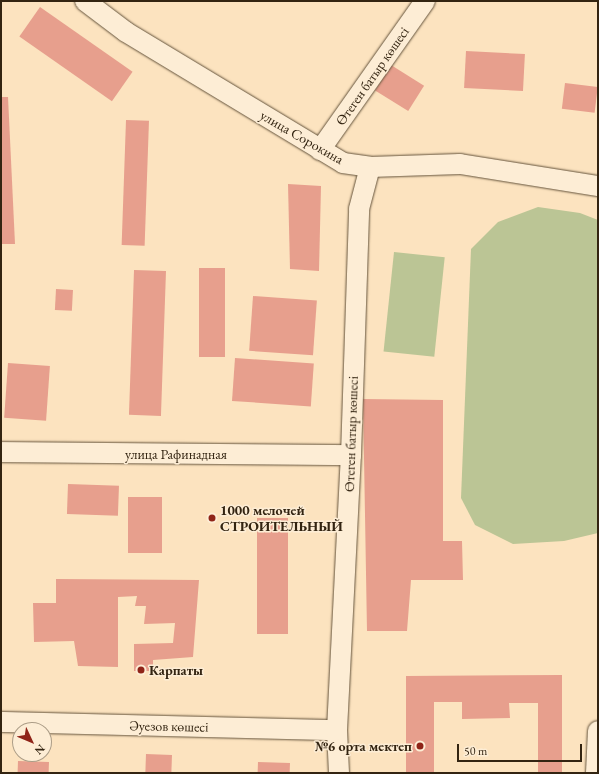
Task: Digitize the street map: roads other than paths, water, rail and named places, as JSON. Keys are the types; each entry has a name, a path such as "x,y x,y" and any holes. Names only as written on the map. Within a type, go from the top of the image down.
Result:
{"street":[{"name":"улица Сорокина","path":"85,1 126,32 343,163 370,167 460,164 598,186"},
{"name":"Өтеген батыр көшесі","path":"320,150 425,1"},
{"name":"Өтеген батыр көшесі","path":"339,773 337,730 351,455 358,209 370,167"},
{"name":"улица Рафинадная","path":"1,452 351,455"},
{"name":"Әуезов көшесі","path":"1,722 337,730"},
{"path":"596,773 598,731"}],"place":[{"name":"1000 мелочей СТРОИТЕЛЬНЫЙ","path":"212,518"},
{"name":"Карпаты","path":"141,670"},
{"name":"№6 орта мектеп","path":"420,746"}]}
